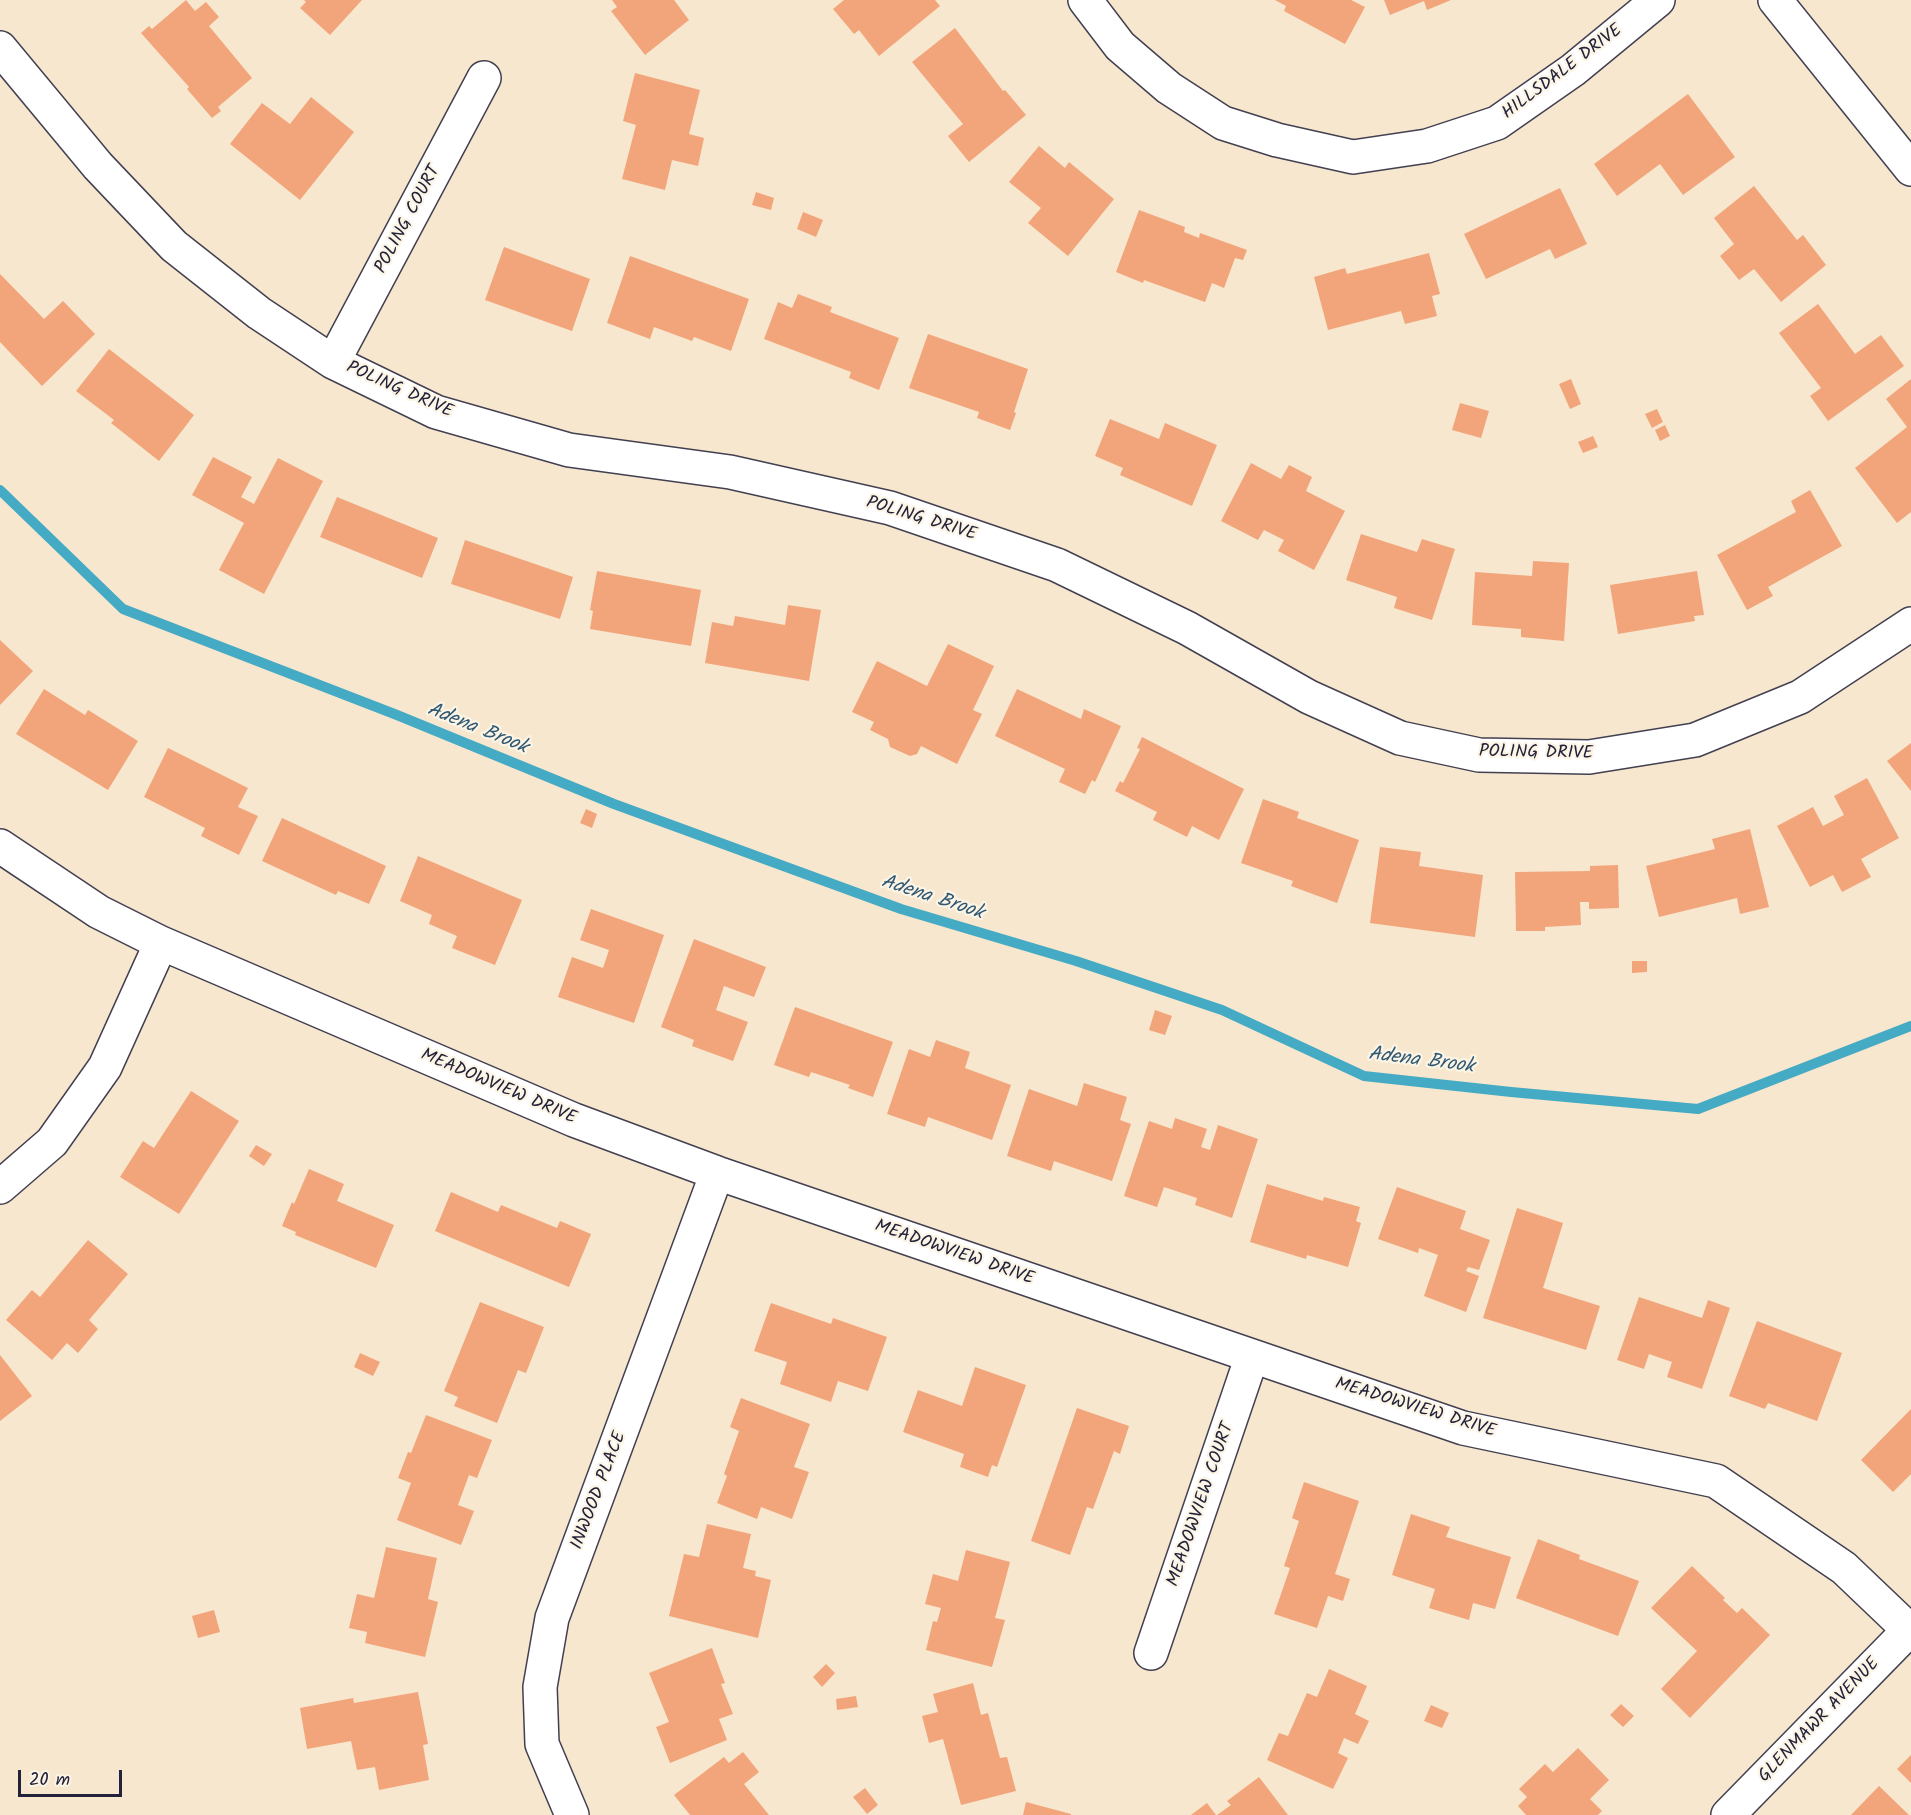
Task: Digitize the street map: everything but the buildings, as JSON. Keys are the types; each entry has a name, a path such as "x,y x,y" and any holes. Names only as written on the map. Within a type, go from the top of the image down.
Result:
{"street":[{"name":"HILLSDALE DRIVE","path":"1085,0 1120,46 1169,88 1223,123 1277,141 1353,157 1427,146 1497,123 1573,70 1658,0"},
{"path":"1775,0 1911,169"},
{"name":"POLING DRIVE","path":"0,48 98,166 174,246 259,313 333,362 436,412 569,450 730,472 890,508 1057,565 1187,628 1309,697 1400,738 1479,755 1589,757 1695,740 1800,697 1911,624"},
{"name":"POLING COURT","path":"333,362 484,78"},
{"name":"MEADOWVIEW DRIVE","path":"0,846 99,912 161,943 574,1120 717,1173 1463,1428 1716,1481 1844,1568 1910,1629"},
{"path":"0,1187 52,1142 105,1067 161,943"},
{"name":"INWOOD PLACE","path":"572,1815 542,1744 540,1687 552,1618 717,1173"},
{"name":"MEADOWVIEW COURT","path":"1151,1653 1252,1356"},
{"name":"GLENMAWR AVENUE","path":"1728,1815 1910,1629"}],"waterway":[{"name":"Adena Brook","path":"0,490 123,609 397,715 614,804 901,909 1076,961 1222,1010 1364,1076 1698,1109 1911,1026"}]}
